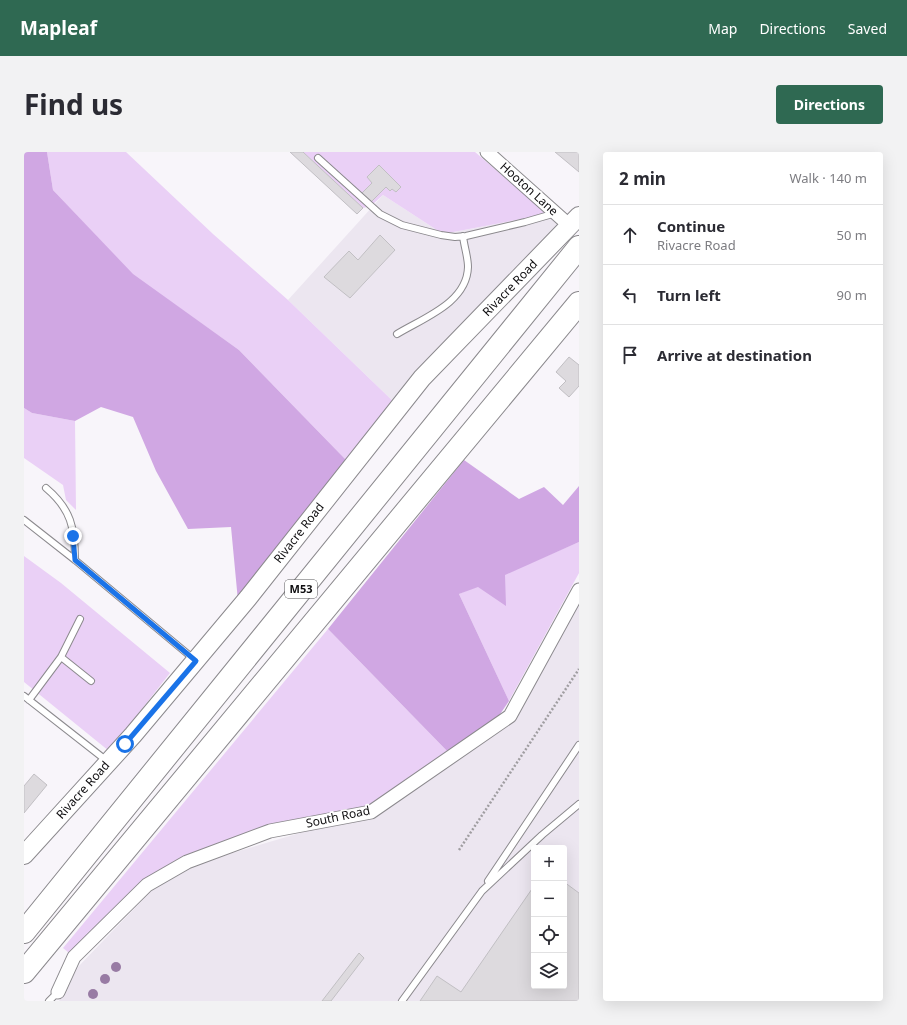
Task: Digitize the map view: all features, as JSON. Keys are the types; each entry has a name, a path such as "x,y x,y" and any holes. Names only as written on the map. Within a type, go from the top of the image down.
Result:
{"highway":[{"name":"M53","path":"24,932 579,247"},
{"name":"M53","path":"24,972 579,303"}],"main road":[{"name":"Rivacre Road","path":"24,855 109,762 196,661 248,598 422,378 574,221"}],"street":[{"name":"Hooton Lane","path":"487,152 556,213 574,221"},
{"name":"South Road","path":"53,997 74,957 147,885 187,862 270,831 371,812 510,716 579,590"}],"lane":[{"path":"318,158 380,214 402,225 441,235 463,236 525,222 556,213"},
{"path":"397,334 449,303 462,288 468,267 463,236"},
{"path":"46,488 60,499 69,514 75,546 75,560"},
{"path":"24,520 75,560 196,661"},
{"path":"80,619 61,657 26,698 109,762"},
{"path":"61,657 91,681"},
{"path":"402,1001 482,891 579,745"},
{"path":"482,891 542,835 579,804"}],"path":[{"path":"459,850 579,669"}],"shaded area":[{"path":"24,152 47,152 53,190 133,274 239,350 347,461 238,601 231,527 188,529 156,471 133,417 101,407 75,421 32,413 24,408"},
{"path":"47,152 126,152 213,234 288,300 399,407 347,461 239,350 133,275 53,190"},
{"path":"303,152 475,152 548,214 443,234 383,195 371,206 363,208"},
{"path":"383,195 443,234 548,214 563,230 399,407 288,300"},
{"path":"24,408 32,413 75,421 76,510 66,500 63,485 24,458"},
{"path":"464,460 519,499 544,487 563,505 579,486 579,542 505,575 506,606 478,587 459,594 509,701 494,723 448,752 328,629"},
{"path":"579,542 579,573 509,701 459,594"},
{"path":"24,556 61,583 170,673 109,751 24,682"},
{"path":"579,590 579,1001 59,1001 77,968 152,890 198,863 371,812 510,716"},
{"path":"328,629 448,752 371,812 270,831 147,885 74,957 63,948"}],"building":[{"path":"290,152 303,152 363,208 357,214"},
{"path":"555,152 579,152 579,172"},
{"path":"379,165 401,187 396,192 392,189 390,191 386,187 370,203 361,194 372,183 367,177"},
{"path":"380,235 395,250 350,298 324,277 349,251 358,260"},
{"path":"569,357 579,365 579,386 569,397 559,388 566,381 556,372"},
{"path":"34,774 47,785 24,813 24,786"},
{"path":"567,884 579,893 579,1001 420,1001 437,976 461,992 531,890 531,989 567,989"},
{"path":"359,953 364,958 331,1001 322,1001"}],"route":[{"path":"73,536 75,560 196,661 125,744"}]}
